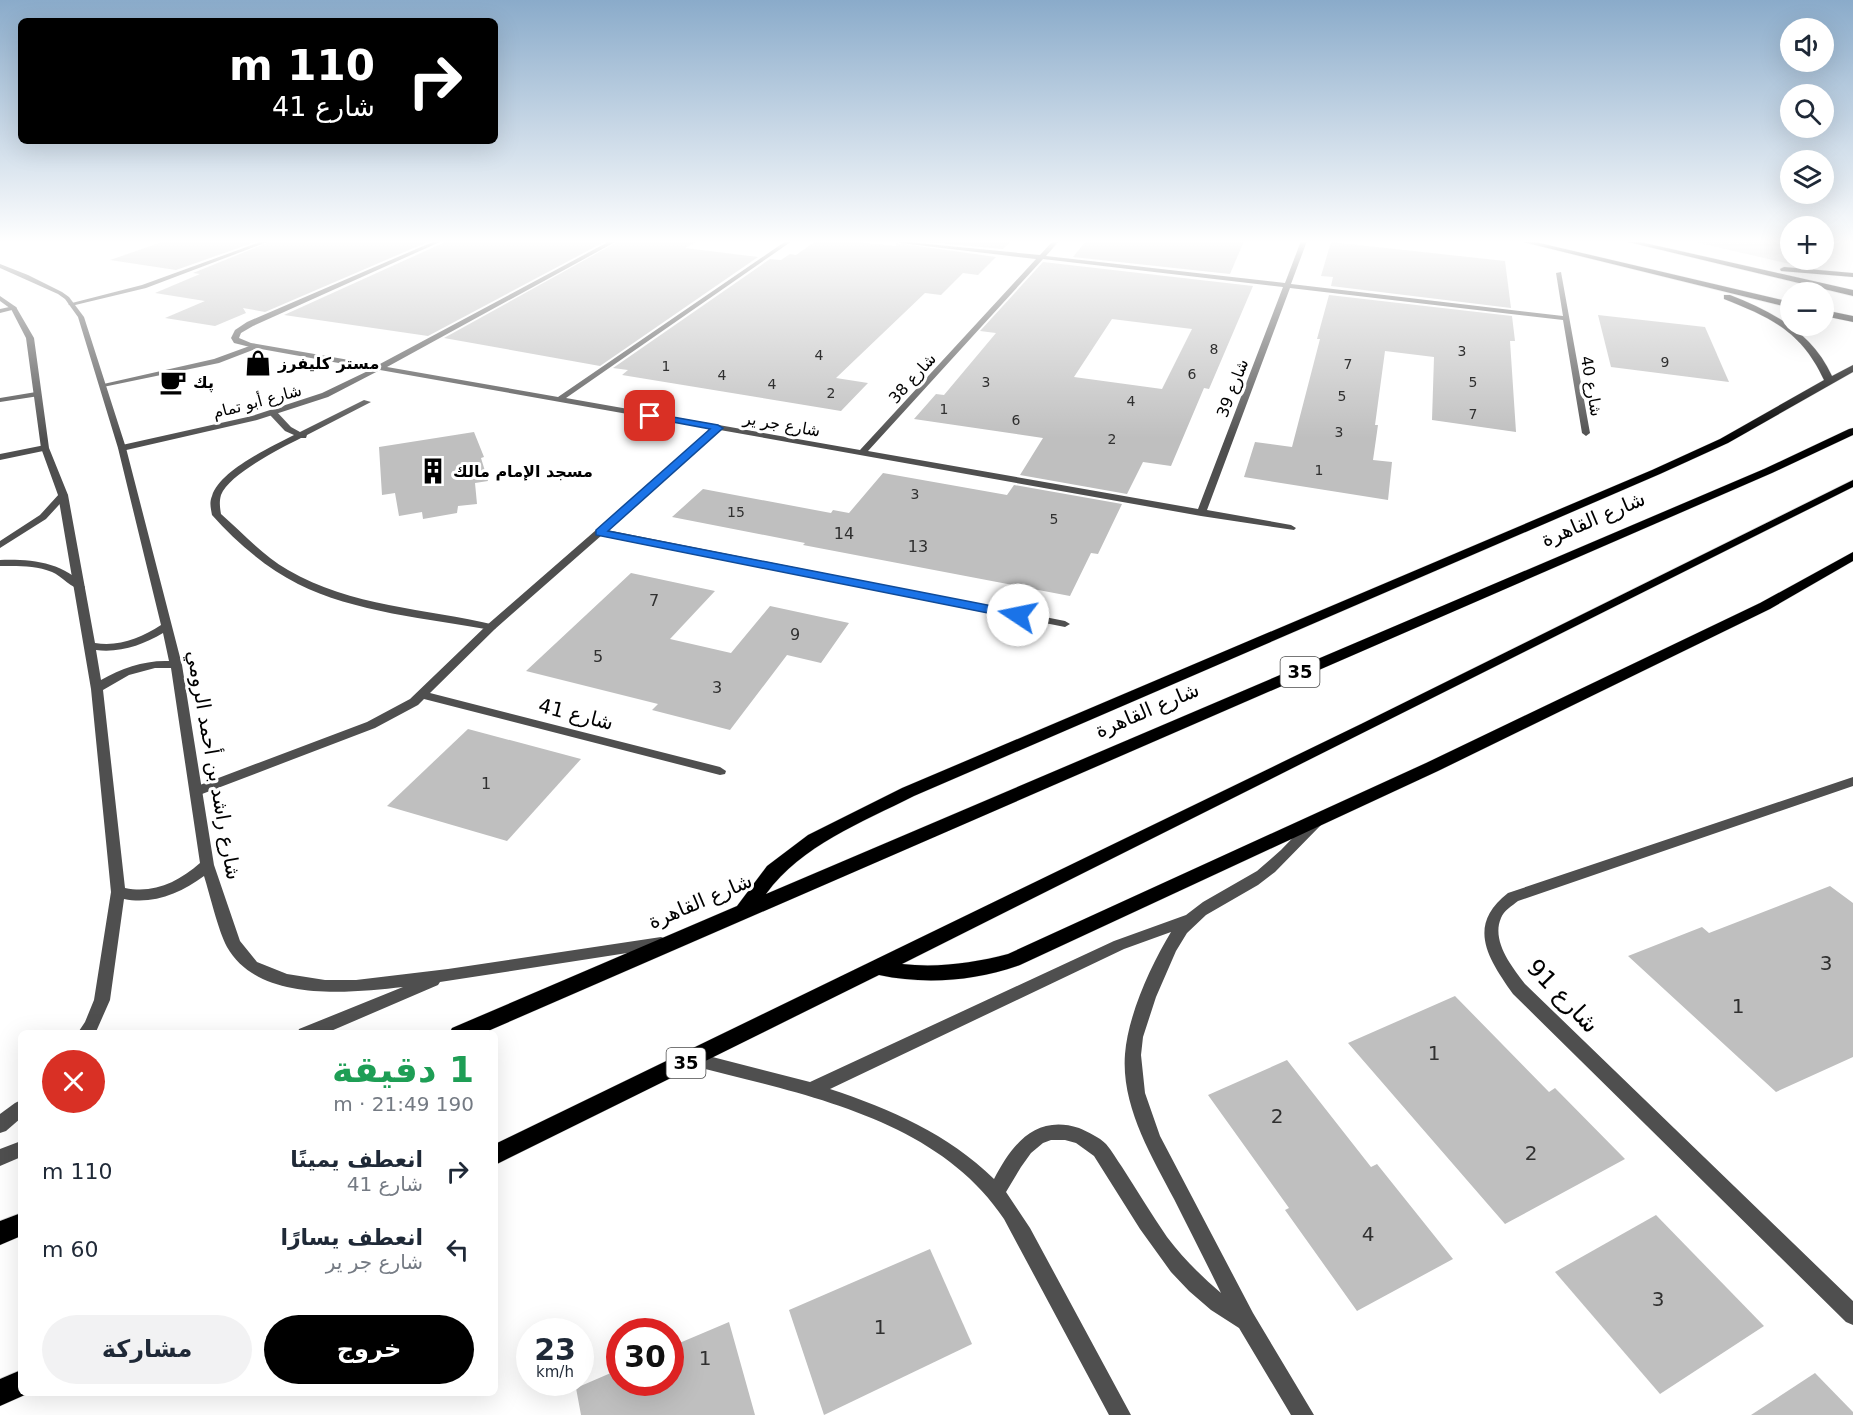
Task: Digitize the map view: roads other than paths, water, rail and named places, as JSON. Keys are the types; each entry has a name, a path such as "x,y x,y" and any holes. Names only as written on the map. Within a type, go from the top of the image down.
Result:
{"main road":[{"path":"1749,307 1785,326 1803,340 1816,354 1830,383"},
{"path":"1834,315 1853,319"},
{"path":"744,910 772,871 814,839 908,792 1656,472 1724,441 1853,368"},
{"name":"شارع القاهرة","path":"468,1030 1757,476 1853,430"},
{"name":"35","path":"498,1154 1366,727 1853,483"},
{"path":"875,967 928,975 962,973 1013,960 1316,822 1765,606 1853,556"},
{"path":"0,1233 18,1225"},
{"path":"0,1393 18,1384"}],"street":[{"name":"شارع راشد بن أحمد الرومي","path":"74,307 81,317 122,448 176,665 207,865 233,944 252,966 285,980 325,986 356,986 448,975 671,941"},
{"name":"شارع جر ير","path":"289,307 250,324 238,332 235,338 242,343 255,346 1291,528"},
{"name":"شارع أبو تمام","path":"122,448 273,413 325,395 492,307"},
{"path":"558,400 693,307"},
{"name":"شارع 38","path":"862,453 995,307"},
{"name":"شارع 39","path":"1201,513 1279,307"},
{"path":"1473,307 1566,318"},
{"name":"شارع 40","path":"1564,307 1586,433"},
{"path":"0,311 14,308 30,338 45,448 63,495 97,689 118,892 102,1000 88,1030"},
{"path":"103,386 216,361 255,346"},
{"path":"0,400 36,394"},
{"path":"367,402 250,464 226,481 215,498 214,507 217,515 272,565 306,585 361,601 491,627"},
{"path":"273,413 288,429 303,436"},
{"path":"197,791 371,725 402,710 423,695 491,627 718,428"},
{"path":"0,457 45,448"},
{"path":"0,545 43,517 63,495"},
{"path":"600,532 1065,624"},
{"path":"0,563 35,564 60,571 69,575 80,587"},
{"path":"90,646 109,648 133,643 166,626"},
{"path":"97,689 118,675 131,670 156,664 176,665"},
{"name":"شارع 41","path":"423,695 720,771"},
{"name":"شارع 91","path":"1853,781 1513,897 1498,907 1494,914 1491,937 1502,967 1519,989 1853,1315"},
{"path":"1303,1415 1246,1320 1152,1139 1140,1109 1133,1075 1133,1043 1139,1016 1169,949 1192,918 1207,906 1264,873 1297,844 1316,822"},
{"path":"118,892 133,897 153,895 193,878 207,865"},
{"path":"811,1090 1119,945 1192,918"},
{"path":"315,1030 448,975"},
{"path":"693,1059 811,1090 898,1124 958,1156 996,1194 1026,1241 1120,1415"},
{"path":"0,1125 18,1110"},
{"path":"996,1194 1009,1166 1028,1143 1041,1135 1057,1132 1087,1139 1100,1150 1164,1251 1180,1270 1198,1289 1221,1306 1246,1320"},
{"path":"0,1158 18,1150"}],"place":[{"name":"مستر كليفرز","path":"258,363"},
{"name":"پك","path":"173,382"},
{"name":"مسجد الإمام مالك","path":"433,471"}]}
